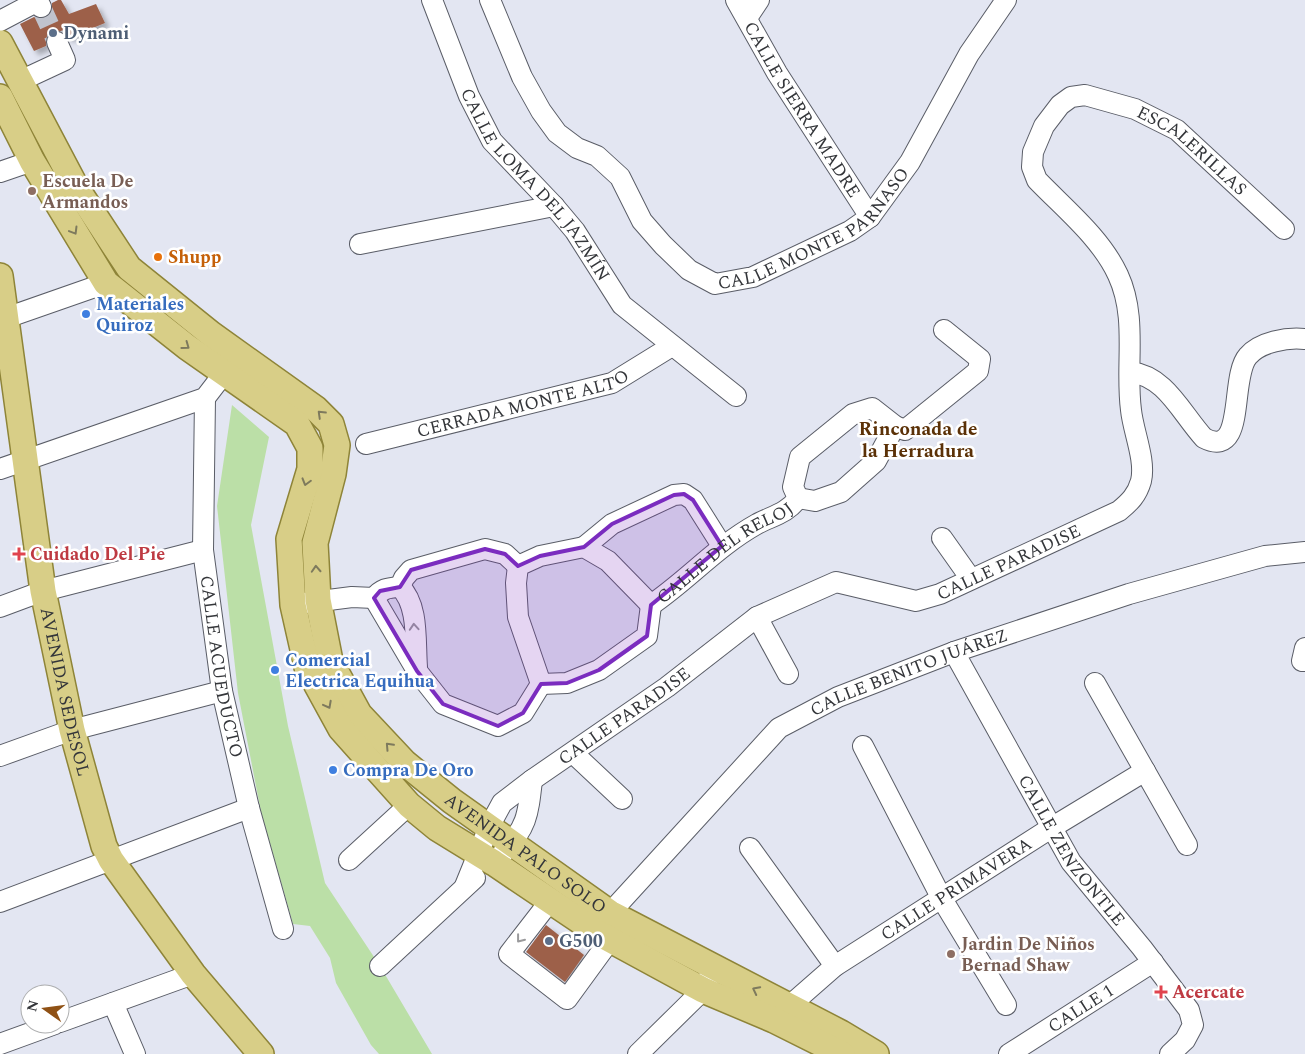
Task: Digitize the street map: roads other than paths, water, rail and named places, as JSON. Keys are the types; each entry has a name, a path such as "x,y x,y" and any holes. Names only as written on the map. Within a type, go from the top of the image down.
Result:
{"main road":[{"name":"AVENIDA PALO SOLO","path":"0,43 77,189 129,268 210,334 316,409 331,424 337,445 333,474 315,543 318,600 330,661 359,714 405,763 512,844 606,929 713,968 833,1047 876,1054"},
{"name":"AVENIDA PALO SOLO","path":"0,97 32,161 106,283 187,347 297,424 310,448 310,468 289,539 293,605 307,667 341,729 408,805 437,828 550,900 606,929 703,990 781,1013"},
{"name":"AVENIDA SEDESOL","path":"0,276 2,320 43,591 72,730 104,846 110,860 193,974 253,1052"}],"street":[{"name":"CALLE LOMA DEL JAZMÍN","path":"432,0 469,96 492,141 554,206 575,231 622,305 736,396"},
{"name":"CALLE MONTE PARNASO","path":"490,0 522,77 541,111 557,133 576,148 597,156 620,177 642,221 689,270 715,284 753,277 850,231 870,216 910,162 969,54 1006,0"},
{"name":"CALLE SIERRA MADRE","path":"736,0 777,72 870,216"},
{"path":"747,18 759,0"},
{"path":"0,21 27,5"},
{"path":"20,81 65,60 57,42"},
{"name":"ESCALERILLAS","path":"1130,372 1129,306 1118,275 1098,243 1037,180 1032,167 1033,152 1044,126 1060,105 1071,97 1085,95 1136,109 1177,130 1284,229"},
{"path":"0,172 32,161"},
{"path":"360,244 554,206"},
{"path":"2,320 106,283"},
{"path":"798,498 814,501 840,492 876,461 894,426 905,430 978,371 980,360 944,330"},
{"path":"1130,372 1143,373 1157,381 1204,438 1212,442 1222,442 1229,437 1234,422 1240,370 1247,356 1260,346 1294,338 1305,339"},
{"name":"CERRADA MONTE ALTO","path":"366,444 612,383 672,346"},
{"path":"0,469 205,398 225,372"},
{"name":"CALLE PARADISE","path":"380,966 465,886 486,859 488,826 502,804 532,780 573,754 667,687 757,617 836,582 916,601 940,594 1119,511 1133,499 1141,480 1139,447 1130,411 1130,372"},
{"name":"CALLE ACUEDUCTO","path":"205,398 203,550 222,691 249,808 283,929"},
{"name":"CALLE DEL RELOJ","path":"584,547 608,561 651,605 672,591 722,546 758,524 791,508 798,498 793,487 800,457 853,414 872,408 894,426"},
{"path":"518,566 540,556 584,547 612,524 674,495 684,494 693,500 722,546"},
{"path":"942,538 971,579"},
{"path":"400,587 404,578 411,570 486,549 505,554 518,566"},
{"path":"0,607 43,591 203,550"},
{"name":"CALLE BENITO JUÁREZ","path":"550,900 508,954 567,999 606,929 780,728 838,697 954,652 1138,592 1266,556 1305,552"},
{"path":"518,566 516,583 518,617 541,684"},
{"path":"293,605 318,600 374,598 380,591 400,587"},
{"path":"400,587 409,595 413,617 417,671"},
{"path":"374,598 417,671 443,704 498,726 523,713 541,684"},
{"path":"541,684 566,683 599,670 647,636 651,605"},
{"path":"757,617 788,674"},
{"name":"CALLE ZENZONTLE","path":"954,652 1071,862 1153,962 1189,1010 1193,1025 1185,1040 1170,1054"},
{"path":"1095,683 1187,845"},
{"path":"0,756 72,730 222,691"},
{"path":"863,746 942,899 1006,1005"},
{"path":"573,754 622,799"},
{"name":"CALLE PRIMAVERA","path":"781,1013 835,966 1145,771"},
{"path":"486,859 512,844 528,818 532,780"},
{"path":"349,860 408,805"},
{"path":"0,902 249,808"},
{"path":"750,848 835,966"},
{"name":"CALLE 1","path":"1009,1054 1153,962"},
{"path":"638,1054 703,990 713,968"},
{"path":"70,1018 193,974"},
{"path":"113,1003 135,1054"},
{"path":"0,1044 28,1034"}],"tunnel":[{"path":"41,7 57,42"}],"place":[{"name":"Dynami","path":"53,33"},
{"name":"Escuela De Armandos","path":"32,191"},
{"name":"Shupp","path":"158,257"},
{"name":"Materiales Quiroz","path":"86,314"},
{"name":"Cuidado Del Pie","path":"19,554"},
{"name":"Comercial Electrica Equihua","path":"275,670"},
{"name":"Compra De Oro","path":"333,770"},
{"name":"G500","path":"549,941"},
{"name":"Jardin De Niños Bernad Shaw","path":"951,954"},
{"name":"Acercate","path":"1161,992"}],"district":[{"name":"Rinconada de la Herradura","path":"918,440"}]}
